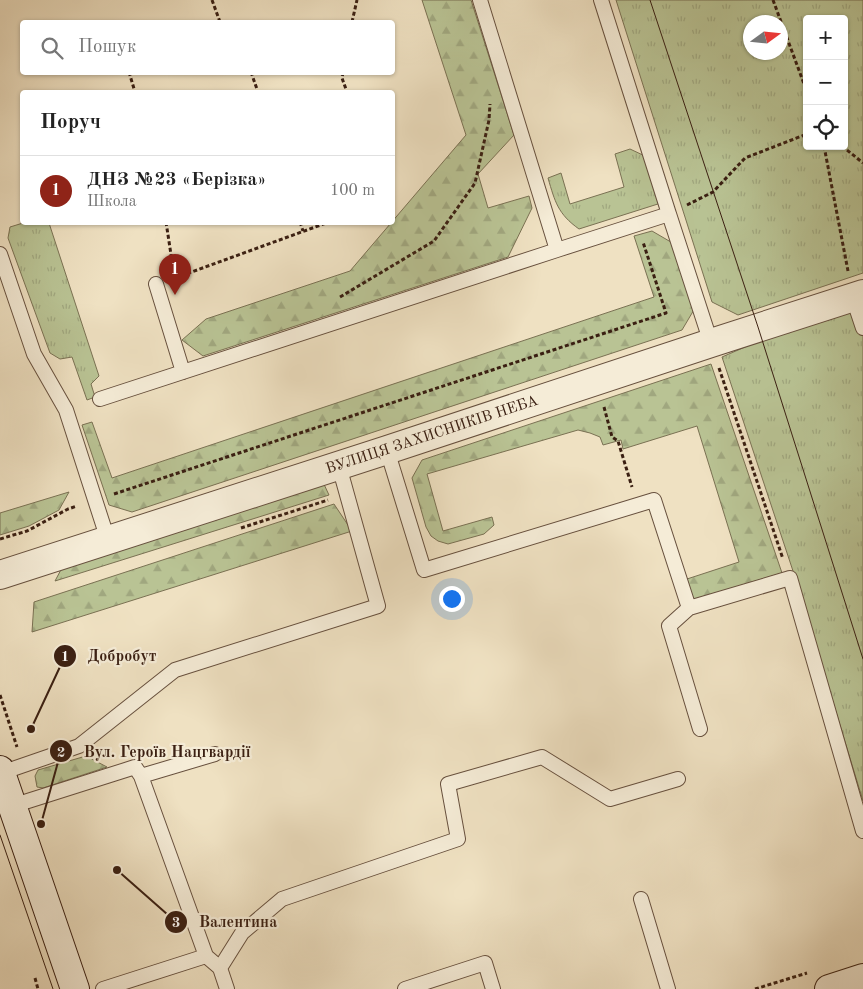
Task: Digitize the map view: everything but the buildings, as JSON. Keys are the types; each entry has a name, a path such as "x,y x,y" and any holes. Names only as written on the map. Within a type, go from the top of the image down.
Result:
{"street":[{"name":"ВУЛИЦЯ ЗАХИСНИКІВ НЕБА","path":"0,576 710,342 858,296"},
{"path":"0,772 75,989"},
{"path":"829,989 863,978"}],"lane":[{"path":"480,0 557,250"},
{"path":"601,0 710,342"},
{"path":"100,399 669,214"},
{"path":"0,254 34,354 66,410 108,540"},
{"path":"156,284 183,372"},
{"path":"858,296 863,328"},
{"path":"387,450 424,570 654,500 689,608"},
{"path":"0,772 79,746 175,670 378,606 338,466"},
{"path":"700,729 669,626 689,608 790,578 863,831"},
{"path":"141,776 215,754"},
{"path":"220,968 242,933 282,899 458,839 448,784 542,757 610,799 678,779"},
{"path":"12,806 135,767 141,776 206,956 220,968 227,989"},
{"path":"641,899 668,989"},
{"path":"103,989 206,956"},
{"path":"405,989 485,963 493,989"}],"path":[{"path":"212,0 219,20"},
{"path":"352,20 357,0"},
{"path":"773,0 803,81"},
{"path":"337,299 434,241 475,183 489,120 490,97 503,72"},
{"path":"130,75 134,90"},
{"path":"253,75 257,90"},
{"path":"342,75 346,90"},
{"path":"669,214 713,192 745,158 803,136"},
{"path":"825,150 858,296"},
{"path":"847,150 863,163"},
{"path":"0,539 96,500 666,313 637,223"},
{"path":"166,225 175,278"},
{"path":"301,225 303,232"},
{"path":"156,284 322,225"},
{"path":"710,342 790,578"},
{"path":"603,405 612,437 618,441 637,506"},
{"path":"35,978 38,989"}],"green space":[{"path":"422,0 471,0 514,135 478,174 488,208 529,196 532,208 508,257 203,356 182,340 206,319 350,271 389,225 395,225 395,218 466,135"},
{"path":"616,0 863,0 863,273 738,315 712,302"},
{"path":"630,149 647,157 661,203 579,229 566,218 558,207 548,178 561,173 570,204 624,187 615,154"},
{"path":"20,224 50,225 99,376 91,384 95,397 87,400 72,357 60,359 50,353 8,238 10,227"},
{"path":"652,231 676,245 695,308 682,330 132,512 109,505 82,425 92,422 112,478 654,297 634,236"},
{"path":"863,307 863,801 795,577 722,357 768,337"},
{"path":"711,364 782,573 693,600 687,579 739,562 697,426 623,449 621,440 603,445 600,437 578,430 427,474 443,531 492,517 494,525 484,534 448,544 438,541 431,536 426,527 412,478 422,460"},
{"path":"322,480 329,495 55,581 64,564"},
{"path":"69,492 59,510 29,526 0,535 0,513"},
{"path":"334,504 352,531 32,632 34,602"},
{"path":"86,756 107,767 43,788 37,787 35,776 38,770"}],"tram line":[{"path":"650,0 758,327 863,659"},
{"path":"0,835 53,989"}],"place":[{"name":"ДНЗ №23 «Берізка»","path":"175,295"},
{"name":"Добробут","path":"31,729"},
{"name":"Вул. Героїв Нацгвардії","path":"41,824"},
{"name":"Валентина","path":"117,870"}]}
